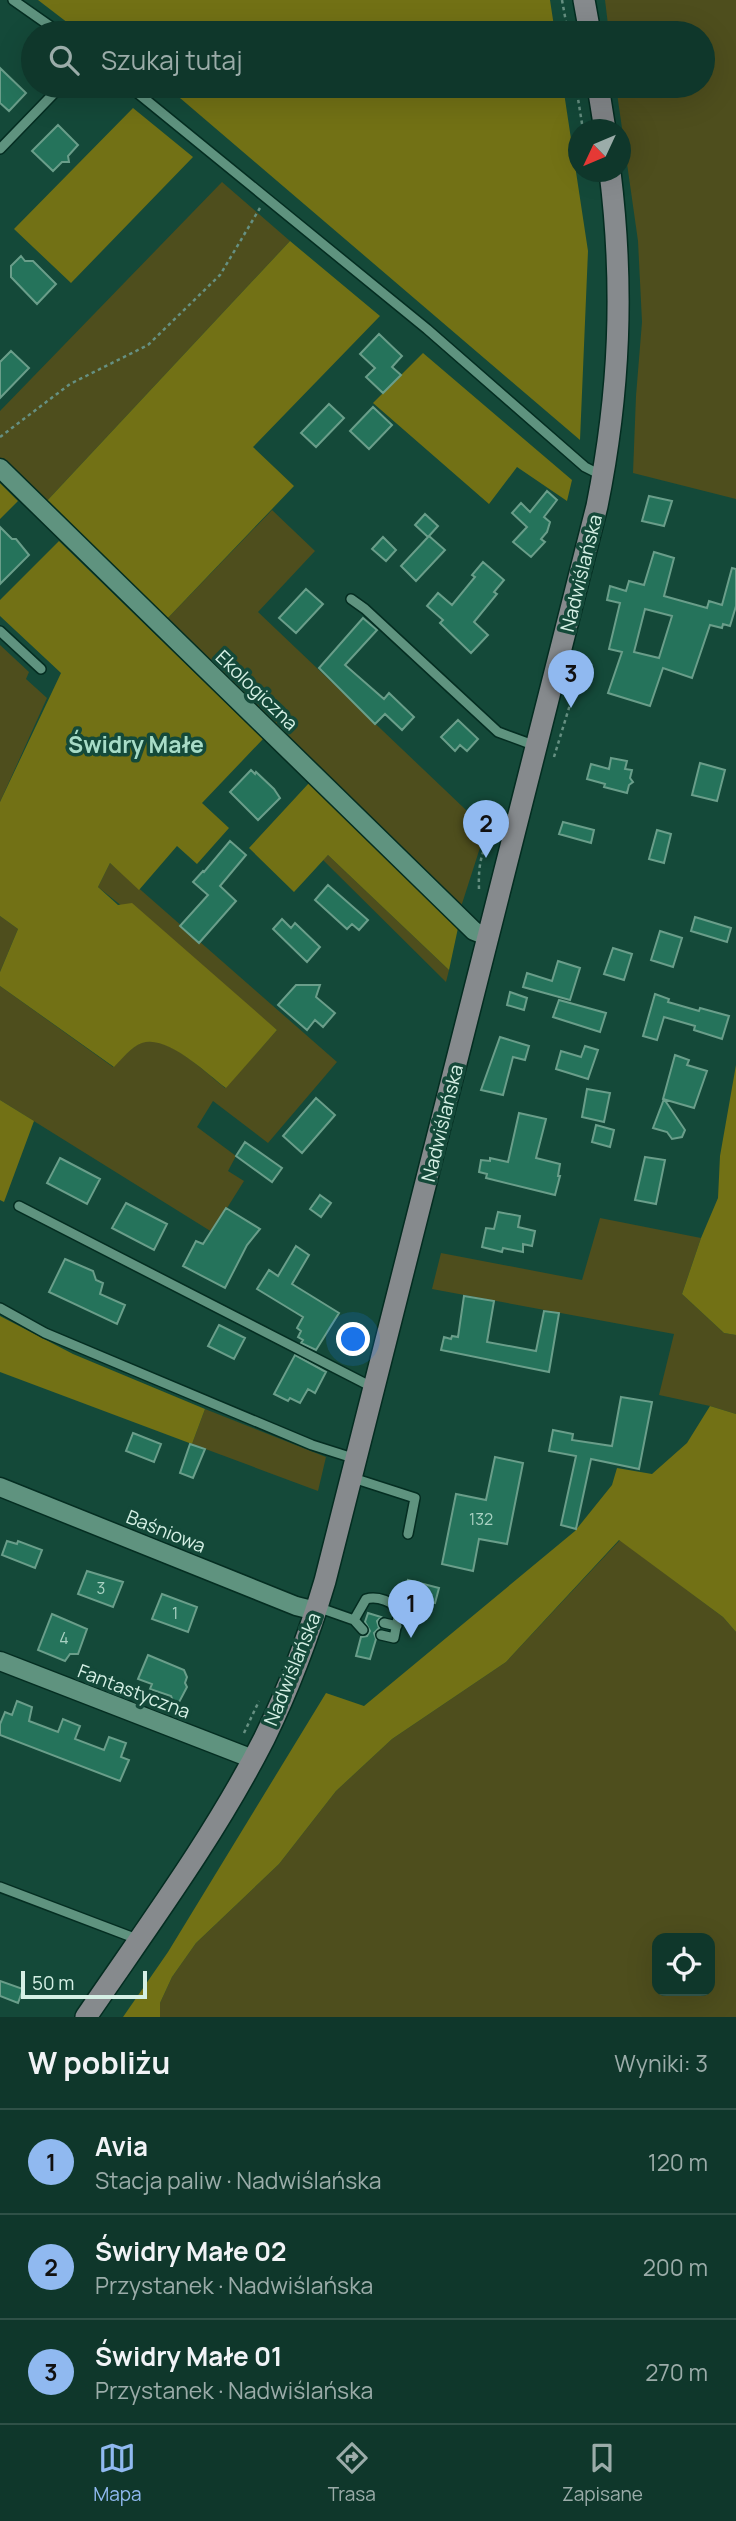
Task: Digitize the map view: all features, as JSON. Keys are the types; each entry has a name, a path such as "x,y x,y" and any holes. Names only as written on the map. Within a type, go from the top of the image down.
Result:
{"main road":[{"path":"584,0 588,21"},
{"path":"600,98 603,119"},
{"name":"Nadwiślańska","path":"86,2017 216,1822 253,1759 287,1689 317,1609 355,1469 586,554 603,476 616,390 619,331 618,251 611,182"}],"street":[{"name":"Ekologiczna","path":"0,468 474,931 489,937"},
{"name":"Baśniowa","path":"0,1487 296,1606 317,1609"},
{"name":"Fantastyczna","path":"0,1661 253,1759"}],"lane":[{"path":"13,0 43,21"},
{"path":"0,149 49,98"},
{"path":"144,98 427,329 585,467 603,476"},
{"path":"351,599 498,732 537,747"},
{"path":"0,631 41,668"},
{"path":"19,1206 375,1388"},
{"path":"0,1308 58,1338 312,1445 415,1498 408,1534"},
{"path":"354,1620 363,1601 372,1597 396,1606 399,1612 394,1638 381,1635"},
{"path":"317,1609 354,1620 366,1618"},
{"path":"354,1620 363,1630"},
{"path":"384,1623 397,1626"},
{"path":"0,1887 139,1940"}],"path":[{"path":"562,0 566,21"},
{"path":"578,98 581,119"},
{"path":"0,437 71,384 148,345 220,275 267,197"}],"shaded area":[{"path":"38,0 550,0 553,21 65,21"},
{"path":"605,0 736,0 736,499 633,473 642,322 638,241 630,182 631,119 621,119 618,98 715,98 715,21 608,21"},
{"path":"180,98 565,98 568,119 568,182 578,182 588,251 580,440"},
{"path":"133,108 193,157 71,283 14,229"},
{"path":"222,182 290,241 45,503 0,458 0,411"},
{"path":"290,241 380,316 253,447 294,486 165,621 45,503"},
{"path":"423,353 572,480 567,501 517,467 489,504 373,403"},
{"path":"0,483 18,501 0,519"},
{"path":"272,510 315,551 258,612 486,829 460,910 165,621"},
{"path":"59,541 263,739 202,803 229,828 197,864 177,846 139,890 110,863 98,887 118,905 132,903 277,1030 226,1088 186,1057 163,1044 142,1043 134,1047 114,1067 0,986 0,972 18,929 0,916 0,802 61,673 0,616 0,600"},
{"path":"0,645 29,672 26,679 47,698 0,802"},
{"path":"309,783 458,928 449,970 328,855 294,892 249,848"},
{"path":"328,855 449,970 446,982 323,860"},
{"path":"110,863 337,1062 268,1143 213,1101 197,1127 236,1156 228,1171 244,1181 212,1232 0,1100 0,986 113,1067 135,1046 154,1042 187,1057 225,1088 277,1030 98,887"},
{"path":"0,916 18,929 0,972"},
{"path":"736,1065 736,1335 724,1333 682,1294 718,1198 720,1156"},
{"path":"0,1100 34,1121 4,1202 0,1200"},
{"path":"600,1218 701,1238 682,1294 724,1333 736,1335 736,1414 659,1395 674,1334 432,1289 441,1253 582,1280"},
{"path":"0,1316 73,1354 205,1409 192,1444 0,1372"},
{"path":"710,1406 736,1414 736,1632 723,1617 619,1540 506,1662 392,1739 336,1791 279,1864 196,1943 172,1977 160,2003 160,2017 123,2017 168,1952 326,1693 364,1706 575,1531 612,1485 617,1468 652,1474 687,1443"},
{"path":"205,1409 326,1457 318,1491 192,1444"},
{"path":"620,1540 723,1617 736,1632 736,2017 160,2017 160,2003 172,1977 196,1943 279,1864 336,1791 392,1739 506,1662"}],"building":[{"path":"0,68 21,88 21,98 9,111 0,103"},
{"path":"58,125 78,145 68,156 69,162 62,162 53,171 32,151"},
{"path":"21,256 25,261 33,261 56,284 37,304 11,277 11,266"},
{"path":"379,334 402,356 392,367 401,375 383,393 366,377 375,368 360,354"},
{"path":"11,351 29,368 0,398 0,362"},
{"path":"329,404 344,418 316,447 301,433"},
{"path":"373,407 392,425 369,449 350,431"},
{"path":"547,491 557,500 544,517 550,522 541,539 545,542 531,557 513,542 527,527 512,513 521,503 530,512"},
{"path":"649,496 672,501 664,526 642,521"},
{"path":"425,514 438,526 429,536 445,550 416,581 401,566 428,537 415,525"},
{"path":"0,527 12,539 16,539 29,555 0,584"},
{"path":"383,537 396,550 386,561 372,549"},
{"path":"654,552 674,558 664,596 707,608 709,601 722,605 732,568 736,569 736,606 730,626 723,624 722,628 710,625 692,678 663,668 650,706 608,693 622,652 609,649 620,603 607,600 610,586 626,591 629,581 644,585","holes":["645,609 672,616 659,658 634,652"]},
{"path":"483,562 504,580 494,592 497,594 474,622 488,635 471,653 440,623 443,620 427,606 438,593 452,605 475,577 472,575"},
{"path":"306,589 323,604 296,633 279,618"},
{"path":"363,618 377,630 345,665 384,699 389,693 414,717 402,730 385,714 375,724 319,668"},
{"path":"458,720 478,739 467,751 460,745 455,751 441,737"},
{"path":"611,758 627,761 625,769 632,770 630,778 633,782 627,793 587,779 591,764 609,769"},
{"path":"700,763 725,770 717,801 692,795"},
{"path":"251,770 274,789 280,798 258,820 230,792"},
{"path":"563,822 594,830 591,843 559,834"},
{"path":"657,830 671,834 664,863 649,859"},
{"path":"230,841 246,855 220,886 236,901 199,943 180,926 208,895 193,882"},
{"path":"328,885 368,920 359,930 352,924 347,929 315,900"},
{"path":"695,917 731,928 727,942 691,931"},
{"path":"282,919 291,928 295,923 320,947 307,962 273,929"},
{"path":"660,931 682,938 673,967 651,960"},
{"path":"613,948 632,954 624,980 604,974"},
{"path":"558,961 580,968 570,1000 523,987 527,973 552,981"},
{"path":"296,985 320,985 316,997 335,1013 323,1027 315,1020 307,1030 278,1005"},
{"path":"510,992 527,998 524,1010 507,1005"},
{"path":"655,994 669,999 668,1002 729,1016 722,1039 694,1030 695,1026 664,1017 657,1040 643,1036"},
{"path":"559,1000 606,1013 600,1032 553,1017"},
{"path":"500,1037 529,1046 525,1060 513,1057 503,1095 481,1090"},
{"path":"585,1046 598,1050 588,1079 556,1069 561,1051 581,1057"},
{"path":"675,1055 689,1060 687,1065 707,1071 694,1108 663,1099"},
{"path":"587,1089 610,1093 604,1122 582,1117"},
{"path":"316,1098 335,1115 302,1153 283,1136"},
{"path":"664,1099 685,1130 682,1137 672,1139 667,1132 653,1128"},
{"path":"519,1113 546,1119 536,1158 560,1164 555,1195 486,1178 487,1174 479,1172 481,1160 490,1161 490,1158 508,1162"},
{"path":"596,1125 614,1130 610,1147 592,1142"},
{"path":"245,1142 282,1168 272,1182 236,1156"},
{"path":"645,1157 665,1160 656,1204 635,1200"},
{"path":"60,1158 100,1179 87,1204 47,1183"},
{"path":"320,1195 331,1203 321,1217 310,1209"},
{"path":"126,1203 167,1224 154,1250 112,1228"},
{"path":"226,1208 260,1229 247,1245 225,1288 183,1266 196,1241 203,1244"},
{"path":"498,1212 520,1216 518,1227 535,1231 532,1246 523,1244 523,1252 503,1248 502,1252 482,1247 486,1228 494,1229"},
{"path":"296,1246 309,1255 292,1284 339,1313 316,1350 301,1343 303,1340 298,1337 301,1331 297,1328 303,1317 257,1289 269,1270 278,1276"},
{"path":"65,1259 93,1271 96,1280 103,1283 100,1294 125,1305 117,1324 49,1292"},
{"path":"464,1296 494,1301 487,1342 536,1351 544,1311 559,1313 549,1372 441,1350 444,1337 458,1337"},
{"path":"219,1325 245,1338 234,1359 208,1346"},
{"path":"295,1355 326,1372 315,1393 308,1389 300,1403 274,1394"},
{"path":"621,1397 652,1402 639,1469 591,1459 576,1529 561,1525 576,1456 549,1451 553,1430 573,1434 572,1440 612,1446"},
{"path":"133,1433 161,1444 154,1462 126,1451"},
{"path":"190,1444 205,1449 193,1478 180,1473"},
{"path":"495,1457 523,1463 507,1544 479,1539 473,1571 442,1564 456,1494 486,1500"},
{"path":"7,1541 17,1544 18,1541 42,1550 35,1568 2,1555"},
{"path":"87,1571 123,1582 113,1607 78,1594"},
{"path":"408,1580 439,1588 435,1603 404,1595"},
{"path":"162,1594 197,1607 188,1632 152,1619"},
{"path":"368,1613 381,1617 377,1621 379,1628 374,1633 376,1639 370,1659 356,1656 361,1637 367,1636 370,1631 365,1622"},
{"path":"52,1614 87,1629 78,1654 70,1654 65,1661 38,1650"},
{"path":"148,1655 184,1670 187,1687 176,1708 171,1696 150,1689 152,1684 138,1679"},
{"path":"17,1701 32,1707 29,1721 58,1732 63,1719 80,1726 75,1739 104,1750 109,1737 126,1743 121,1757 129,1760 120,1781 0,1735 0,1724 5,1712 12,1715"},
{"path":"0,1981 23,1989 18,2003 0,1996"}],"place":[{"name":"Świdry Małe 01","path":"571,708"},
{"name":"Świdry Małe 02","path":"486,858"},
{"name":"Avia","path":"411,1638"}],"district":[{"name":"Świdry Małe","path":"136,745"}]}
